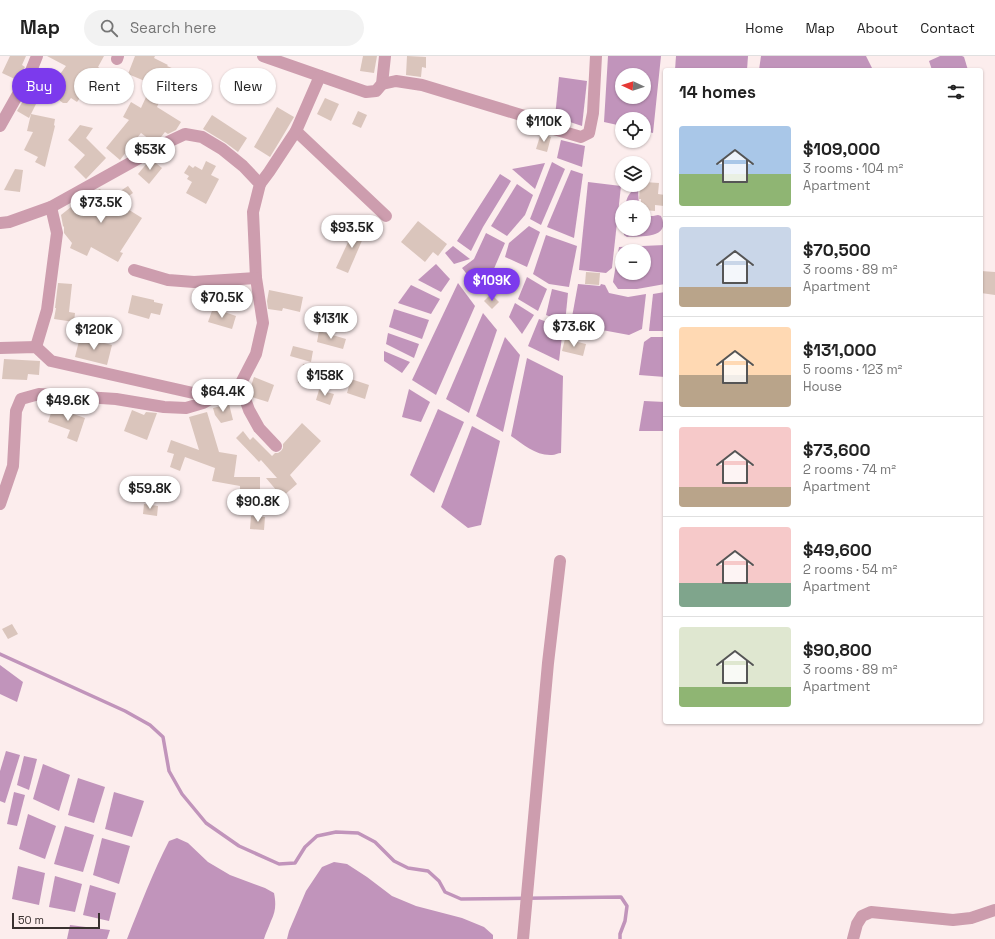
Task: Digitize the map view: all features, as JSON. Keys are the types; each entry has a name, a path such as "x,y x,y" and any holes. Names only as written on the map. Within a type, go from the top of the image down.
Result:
{"street":[{"path":"0,126 31,71 37,56"},
{"path":"263,56 279,59 320,76 366,92 376,91 382,84 385,56"},
{"path":"382,84 396,81 422,85 531,118 548,127 581,137 589,133 593,113 596,56"},
{"path":"0,504 13,466 16,411 21,399 39,394 65,397 116,399 164,407 186,408 203,403 240,384 256,354 264,323 256,278 253,212 260,184 296,131 320,76"},
{"path":"296,131 386,216"},
{"path":"0,223 10,222 51,207 185,134 202,137 222,149 243,166 260,184"},
{"path":"36,347 47,310 57,233 51,207"},
{"path":"134,270 168,280 194,282 256,278"},
{"path":"0,348 36,347 51,361 202,395 217,396"},
{"path":"240,384 249,410 258,428 276,446"},
{"path":"523,939 548,662 560,560"},
{"path":"853,939 857,924 862,916 871,912 953,920 971,918 995,910"}],"shaded area":[{"path":"608,56 661,56 653,133 651,133 651,112 615,112 615,124 604,122"},
{"path":"676,56 748,56 747,68 675,68"},
{"path":"761,56 866,56 872,68 759,68"},
{"path":"940,56 962,56 964,57 967,68 931,68 929,61"},
{"path":"559,77 587,81 582,126 555,117"},
{"path":"561,140 585,146 582,167 557,158"},
{"path":"552,162 565,169 541,225 530,219"},
{"path":"545,163 535,189 512,169"},
{"path":"571,170 583,174 574,238 547,227"},
{"path":"500,174 511,181 483,227 471,251 457,241"},
{"path":"588,182 615,185 615,192 620,192 619,200 615,200 616,236 612,268 606,273 579,270"},
{"path":"517,184 533,195 525,215 507,236 491,226"},
{"path":"631,192 638,192 639,200 626,200"},
{"path":"651,216 661,216 663,223 662,229 651,235"},
{"path":"529,226 540,232 527,267 505,257 509,243"},
{"path":"486,233 505,243 490,278 477,287 462,268 474,259"},
{"path":"546,235 577,246 569,287 549,284 533,274"},
{"path":"626,236 646,236 639,237"},
{"path":"663,245 663,284 637,289 618,289 613,282 615,270 615,280 651,280 651,246"},
{"path":"453,246 470,259 454,264 445,253"},
{"path":"436,264 450,279 441,292 418,280"},
{"path":"527,277 547,289 538,311 518,299"},
{"path":"458,283 475,306 436,395 412,380"},
{"path":"578,284 605,285 609,293 628,297 646,294 642,329 629,335 575,325 572,317"},
{"path":"411,285 440,299 431,314 398,303"},
{"path":"552,289 568,293 565,323 546,315"},
{"path":"663,292 663,331 649,331 653,294"},
{"path":"515,303 534,315 522,334 509,317"},
{"path":"394,309 429,320 422,339 389,327"},
{"path":"483,313 497,330 469,413 446,399"},
{"path":"539,319 563,328 559,361 528,346"},
{"path":"388,333 419,344 414,358 386,344"},
{"path":"505,337 520,355 503,432 476,416"},
{"path":"651,337 663,337 663,377 639,375 644,342"},
{"path":"384,351 410,362 402,373 384,361"},
{"path":"527,358 563,376 561,453 546,455 535,452 511,436"},
{"path":"409,389 430,402 421,422 402,417"},
{"path":"644,401 663,402 663,431 639,431"},
{"path":"438,409 464,422 434,493 410,475"},
{"path":"472,426 500,441 481,525 468,528 441,507"},
{"path":"0,665 23,682 17,702 0,694"},
{"path":"6,751 20,755 5,803 0,801 0,771"},
{"path":"24,756 37,759 29,790 17,785"},
{"path":"43,764 70,775 59,811 33,799"},
{"path":"78,778 105,787 94,823 68,815"},
{"path":"14,792 25,795 17,826 7,824"},
{"path":"114,792 144,801 132,837 105,829"},
{"path":"28,814 56,826 45,859 19,849"},
{"path":"65,826 94,835 83,872 54,864"},
{"path":"102,838 130,846 119,884 93,875"},
{"path":"177,838 188,843 208,862 230,875 265,888 274,893 275,910 264,939 127,939 163,853 169,841"},
{"path":"334,862 347,864 392,896 416,906 462,918 484,927 493,935 493,939 287,939 306,891 322,867"},
{"path":"18,866 45,873 39,905 12,899"},
{"path":"55,876 82,884 75,912 49,907"},
{"path":"90,885 116,893 109,921 83,915"},
{"path":"70,925 110,930 107,939 67,939"}],"building":[{"path":"10,56 26,56 22,65 24,68 12,68 12,78 2,73"},
{"path":"47,56 104,56 98,67 99,68 74,68 74,100 71,98 67,103 66,68 65,68 66,66"},
{"path":"135,56 155,56 154,58 172,68 142,68 142,80 134,76 134,68 130,68"},
{"path":"363,56 377,56 374,73 360,71"},
{"path":"407,56 426,57 426,68 422,67 421,77 406,75"},
{"path":"325,98 339,104 331,121 317,114"},
{"path":"21,104 36,104 29,118 17,111"},
{"path":"130,104 134,104 141,108 143,104 158,104 157,107 181,122 176,130 168,134 165,132 161,137 153,142 141,133 120,160 106,148 129,120 123,117"},
{"path":"277,107 294,117 270,157 254,147"},
{"path":"358,111 367,115 361,128 352,124"},
{"path":"31,114 55,119 55,126 45,167 35,162 38,157 24,150 33,132 27,131"},
{"path":"212,115 247,138 238,152 203,129"},
{"path":"80,125 93,128 86,138 106,158 86,179 74,167 85,155 68,140"},
{"path":"541,133 551,137 547,152 536,149"},
{"path":"152,160 162,168 149,184 138,174 148,162"},
{"path":"206,161 216,166 211,175 219,179 206,204 186,193 192,182 187,179 189,176 184,173 189,165 193,168 195,166 202,170"},
{"path":"15,169 23,170 20,192 4,190"},
{"path":"651,182 659,183 658,194 663,195 663,206 655,205 655,211 651,211 651,200 639,199 640,192 651,192"},
{"path":"128,186 133,193 118,203 142,218 120,252 123,253 118,262 91,247 87,256 70,248 72,243 64,233 61,215 71,207 72,209 90,194 100,189 104,194 106,192 111,197"},
{"path":"418,221 447,244 438,256 433,252 425,262 401,242"},
{"path":"356,225 367,229 348,273 336,268"},
{"path":"983,271 995,272 995,295 983,293"},
{"path":"586,272 600,273 599,285 585,284"},
{"path":"58,283 72,284 69,312 75,313 74,322 54,319"},
{"path":"269,290 303,297 300,312 283,308 282,311 268,309 267,301"},
{"path":"205,294 217,298 214,307 202,304"},
{"path":"491,294 499,302 492,309 484,301"},
{"path":"132,295 154,300 154,302 163,304 160,315 151,313 149,319 128,313"},
{"path":"213,308 236,316 232,329 208,322"},
{"path":"319,331 346,339 343,349 317,342"},
{"path":"80,337 112,345 107,365 75,357"},
{"path":"565,339 586,344 583,356 562,351"},
{"path":"293,346 313,351 311,362 290,356"},
{"path":"4,359 40,361 39,375 28,374 27,380 2,379"},
{"path":"303,364 320,368 315,387 298,383"},
{"path":"254,377 274,385 268,402 252,397 254,392 250,389"},
{"path":"351,379 369,385 365,399 347,393"},
{"path":"319,390 334,394 330,405 316,400"},
{"path":"229,404 233,420 221,423 215,415 213,408"},
{"path":"53,407 85,418 77,442 67,438 70,430 48,422"},
{"path":"132,410 144,415 146,412 157,413 147,440 124,431"},
{"path":"207,412 219,452 237,455 234,477 260,477 260,490 240,489 240,486 212,481 215,468 185,457 180,471 170,467 174,454 167,452 171,440 199,450 189,417"},
{"path":"302,423 321,441 290,475 297,484 282,497 266,478 277,478 261,460 259,462 236,438 243,431 250,440 253,437 272,456 281,451 283,444"},
{"path":"144,504 158,506 157,516 143,514"},
{"path":"251,516 265,517 264,530 250,529"},
{"path":"12,624 18,634 8,639 2,629"}],"waterway":[{"path":"0,654 125,711 150,725 163,737 169,771 182,794 206,823 239,846 279,864 295,863 305,847 317,836 336,832 358,833 375,842 394,861 408,868 428,871 439,881 445,892 461,899 621,897 627,906 620,939"}]}
